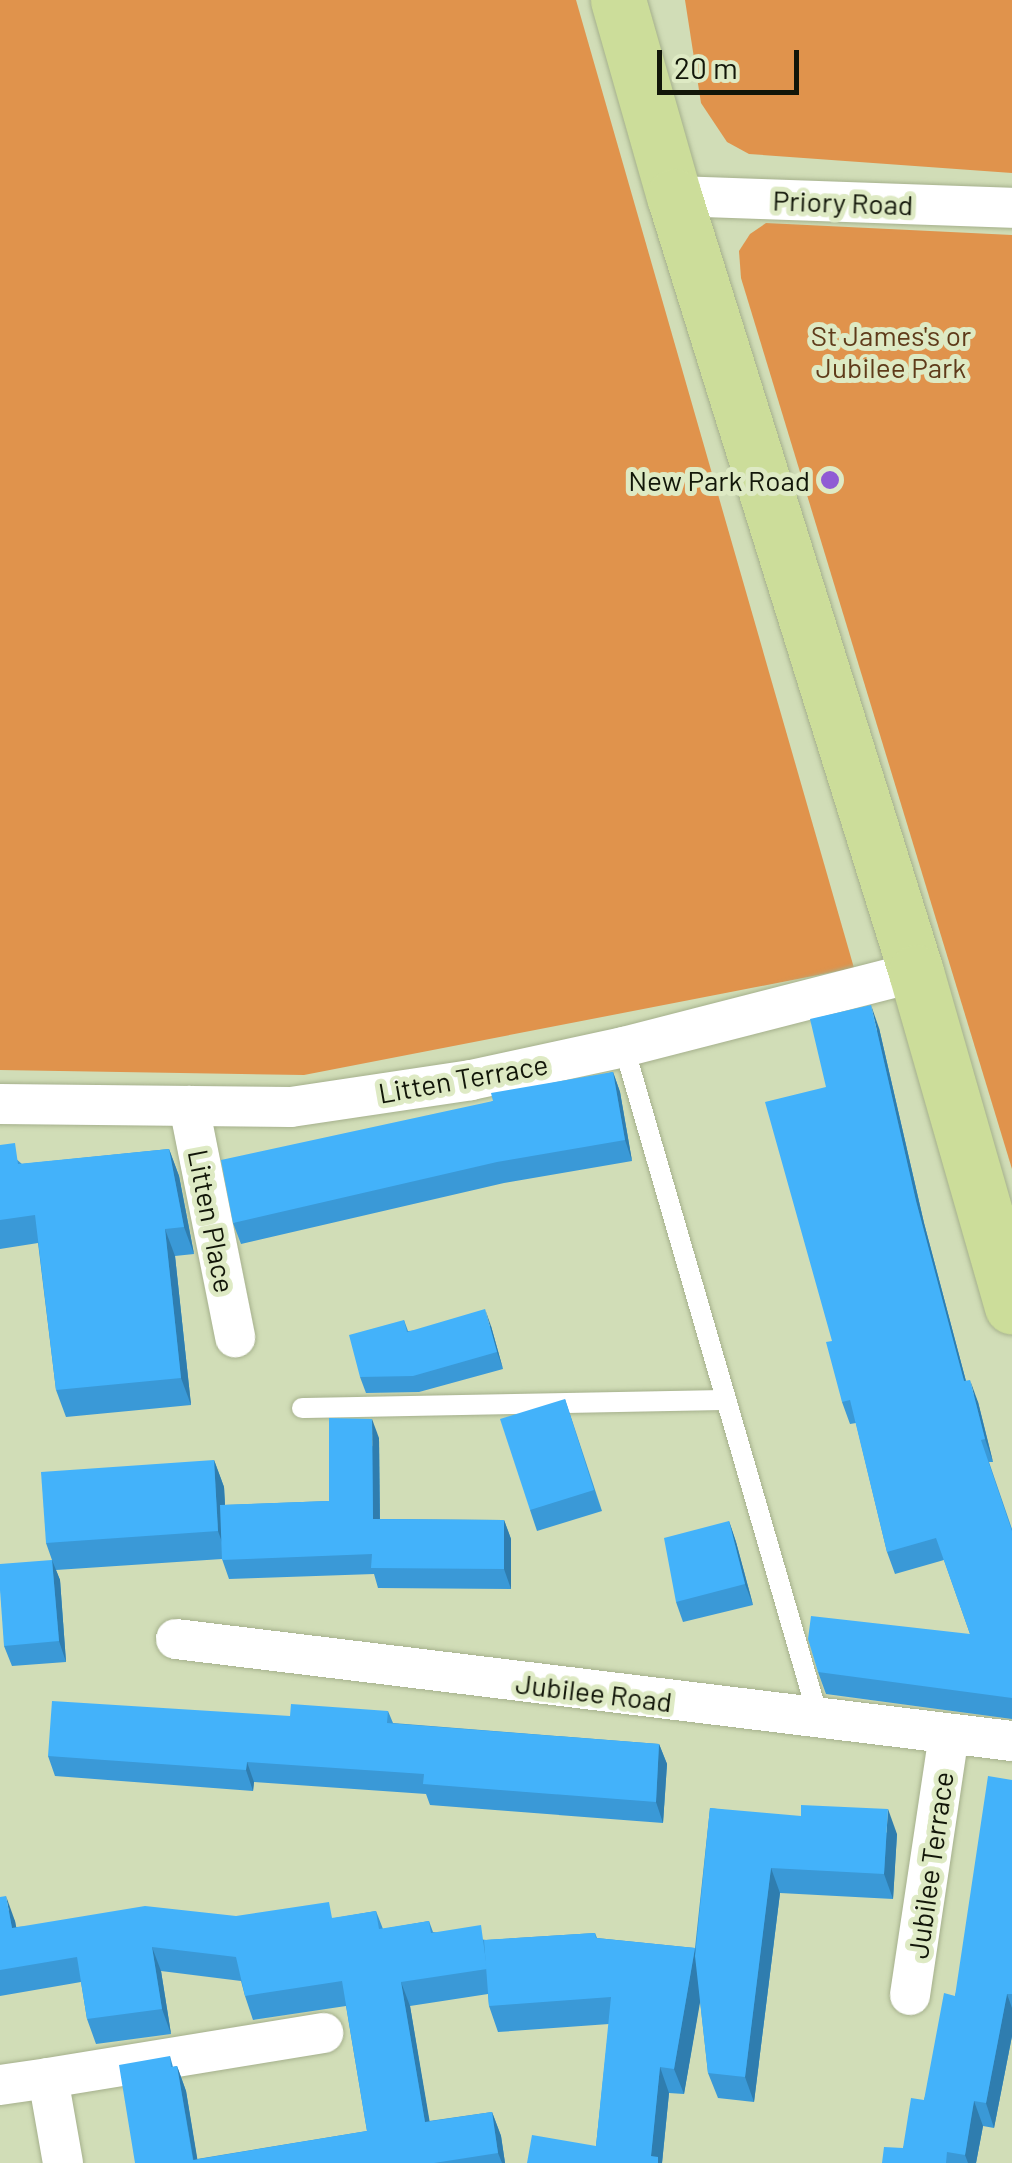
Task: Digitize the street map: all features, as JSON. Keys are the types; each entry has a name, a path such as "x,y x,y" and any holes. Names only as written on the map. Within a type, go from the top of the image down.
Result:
{"main road":[{"path":"618,0 674,196 916,972 1012,1306"}],"street":[{"name":"Priory Road","path":"674,196 1012,208"},
{"name":"Litten Terrace","path":"0,1104 291,1107 470,1080 624,1048 916,972"},
{"name":"Litten Place","path":"189,1106 235,1337"},
{"name":"Jubilee Road","path":"176,1639 1012,1741"},
{"name":"Jubilee Terrace","path":"910,1995 949,1736"},
{"path":"0,2085 323,2033"},
{"path":"48,2078 64,2163"}],"lane":[{"path":"624,1048 819,1720"},
{"path":"302,1408 726,1400"}],"green space":[{"path":"0,0 576,0 854,968 304,1075 0,1070"},
{"path":"685,0 1012,0 1012,173 749,154 727,142 701,103"},
{"name":"St James's or Jubilee Park","path":"766,223 1012,235 1012,1169 741,278 739,251 750,234"}],"building":[{"path":"871,1005 916,1201 964,1381 970,1380 985,1439 981,1440 1012,1531 1012,1698 818,1672 808,1639 811,1616 970,1634 936,1538 887,1552 850,1400 842,1402 826,1342 832,1341 765,1102 826,1087 810,1019"},
{"path":"613,1072 625,1140 497,1162 233,1223 221,1160 493,1101 491,1093"},
{"path":"15,1143 18,1164 169,1149 184,1227 165,1229 181,1378 56,1390 35,1215 0,1220 0,1145"},
{"path":"485,1309 497,1352 413,1376 360,1377 349,1335 404,1320 407,1332"},
{"path":"565,1399 594,1490 530,1510 500,1419"},
{"path":"329,1418 372,1419 373,1519 504,1520 504,1569 371,1568 372,1554 222,1560 220,1505 329,1501"},
{"path":"214,1460 218,1531 46,1543 41,1472"},
{"path":"729,1521 745,1584 676,1602 664,1538"},
{"path":"52,1560 59,1641 4,1646 0,1564"},
{"path":"52,1701 290,1716 291,1704 388,1711 387,1723 659,1744 656,1802 423,1784 424,1774 247,1762 246,1770 48,1756"},
{"path":"988,1776 1012,1780 1012,1994 1007,1994 986,2103 974,2101 965,2155 947,2152 946,2163 882,2163 884,2147 903,2148 911,2098 924,2100 944,1993 955,1996"},
{"path":"801,1805 888,1809 884,1874 771,1868 745,2077 708,2073 695,1956 710,1808 801,1816"},
{"path":"6,1896 12,1928 145,1906 236,1916 329,1902 332,1918 376,1911 379,1929 429,1921 431,1933 481,1925 487,1969 401,1982 425,2122 492,2112 498,2153 434,2163 135,2163 119,2065 170,2056 171,2067 177,2066 193,2160 367,2131 342,1981 245,1996 236,1957 152,1947 162,2009 87,2019 77,1957 0,1970 0,1897"},
{"path":"595,1933 596,1938 695,1948 674,2069 660,2067 651,2156 658,2157 658,2163 527,2163 532,2135 596,2146 611,1997 489,2006 484,1940"}],"place":[{"name":"New Park Road","path":"830,480"}]}
